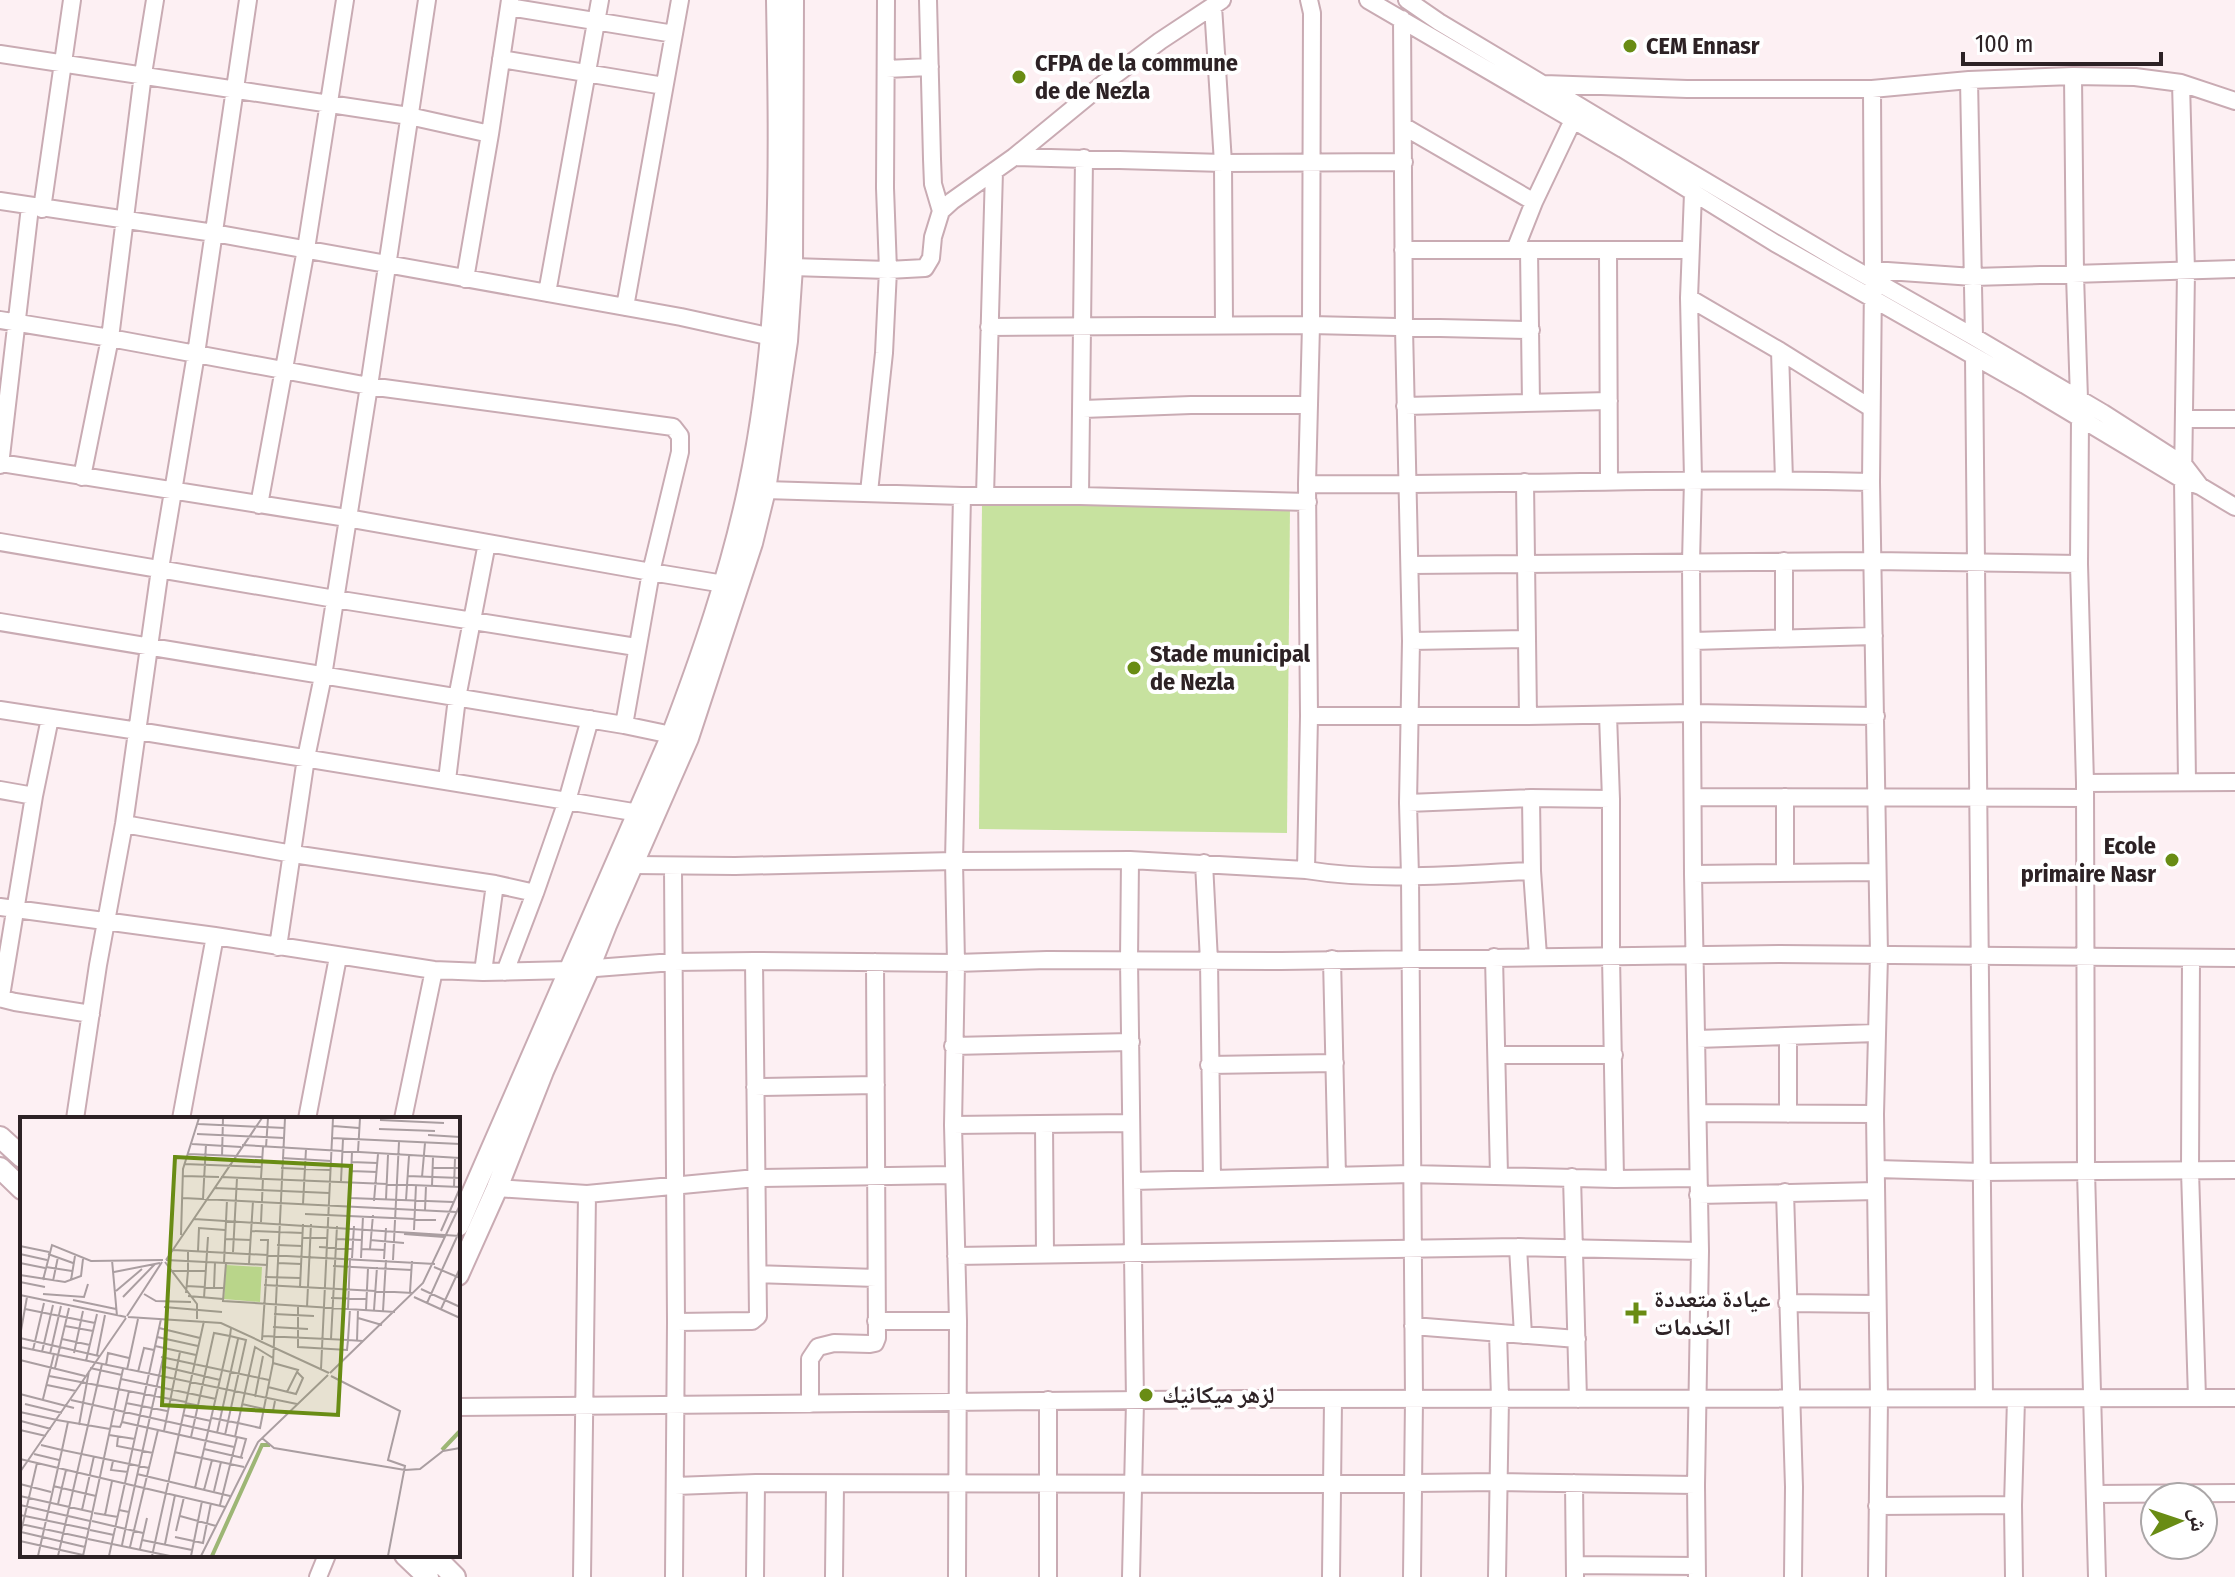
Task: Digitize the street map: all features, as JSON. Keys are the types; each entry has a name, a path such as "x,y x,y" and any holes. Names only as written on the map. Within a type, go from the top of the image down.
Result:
{"main road":[{"path":"460,1222 580,969 606,925 634,865 748,557 765,490 779,339 776,241 777,0"},
{"path":"460,1271 497,1188 543,1071 639,813 680,737 693,681 724,584 748,491 792,267 793,0"},
{"path":"0,1137 20,1155"},
{"path":"0,1168 20,1187"},
{"path":"407,1557 428,1577"},
{"path":"435,1557 455,1577"}],"street":[{"path":"72,0 36,208 8,322 0,463 347,518 724,584"},
{"path":"82,477 110,338 155,0"},
{"path":"75,1117 124,824 248,0"},
{"path":"259,505 306,249 345,0"},
{"path":"278,947 306,758 323,676 369,386 427,0"},
{"path":"547,293 600,0"},
{"path":"625,307 680,0"},
{"path":"869,492 884,353 888,270 886,0"},
{"path":"792,267 888,270 920,269 928,264 941,211 933,184 928,0"},
{"path":"1306,870 1309,716 1307,484 1311,325 1312,13 1309,0"},
{"path":"1368,0 1786,250 2189,477"},
{"path":"1407,0 1543,84 1873,275 2079,399 2235,507"},
{"path":"941,211 1160,41 1218,3"},
{"path":"1218,3 1224,325"},
{"path":"465,279 510,4 674,34"},
{"path":"1402,19 1406,485 1411,641 1408,803 1414,1399 1412,1577"},
{"path":"0,54 409,116 490,134"},
{"path":"501,59 664,86"},
{"path":"886,69 930,67"},
{"path":"2073,76 2079,399"},
{"path":"1543,84 1687,89 1872,89 1969,80 2135,77 2181,83 2235,101"},
{"path":"1969,80 1974,337"},
{"path":"2181,83 2186,271 2185,419 2189,477 2187,782"},
{"path":"1872,89 1871,482 1879,955 1875,1114 1879,1398 1877,1577"},
{"path":"1531,403 1531,330 1522,250 1534,202 1573,120"},
{"path":"1403,126 1534,202"},
{"path":"1014,157 1223,163 1404,162"},
{"path":"1080,496 1084,158"},
{"path":"985,496 994,171"},
{"path":"1574,1483 1575,1571 1697,1572 1700,1251 1693,874 1693,479 1689,298 1693,193"},
{"path":"0,201 306,249 625,307 779,339"},
{"path":"1403,250 1690,250"},
{"path":"1608,250 1609,480"},
{"path":"1873,275 1973,277 2235,269"},
{"path":"1689,298 1871,408"},
{"path":"8,322 369,386 673,427 680,436 680,452 651,572 624,725"},
{"path":"989,327 1311,325 1531,330"},
{"path":"1780,351 1784,480"},
{"path":"1974,356 1984,1398"},
{"path":"1405,406 1609,401"},
{"path":"1083,409 1309,405"},
{"path":"2080,418 2086,1171 2097,1577"},
{"path":"2185,419 2235,419"},
{"path":"1307,484 1693,479 1871,482"},
{"path":"1525,482 1528,716"},
{"path":"765,490 1308,502"},
{"path":"957,1577 958,1321 953,1046 962,496"},
{"path":"0,542 636,647"},
{"path":"447,780 457,698 487,543"},
{"path":"1410,565 1784,561 2079,564"},
{"path":"1784,561 1784,638"},
{"path":"0,622 590,719 680,737"},
{"path":"1693,641 1874,636"},
{"path":"1411,641 1527,639"},
{"path":"0,710 639,813"},
{"path":"1309,716 1693,713 1876,716"},
{"path":"1608,715 1615,1179"},
{"path":"50,718 8,908 1,996 15,1002 91,1014"},
{"path":"505,972 567,801 590,719"},
{"path":"1694,797 1979,799 2187,782 2235,782"},
{"path":"0,790 34,796"},
{"path":"1785,797 1785,873"},
{"path":"1408,803 1531,798 1611,799"},
{"path":"1531,798 1538,956"},
{"path":"124,824 535,893"},
{"path":"1130,860 1135,1401 1131,1577"},
{"path":"634,865 1130,860 1344,875 1410,876 1532,871"},
{"path":"1204,863 1209,961 1212,1179"},
{"path":"673,867 674,1577"},
{"path":"1693,874 1876,872"},
{"path":"483,972 495,884"},
{"path":"8,908 434,970 483,972 754,961 956,963 1695,955 2235,958"},
{"path":"186,1117 215,936"},
{"path":"307,1117 338,957"},
{"path":"1494,957 1499,1175"},
{"path":"2191,958 2190,1171 2197,1398"},
{"path":"1332,959 1337,1176"},
{"path":"676,1322 756,1320 759,1312 754,961"},
{"path":"810,1404 810,1359 818,1347 825,1344 870,1344 875,1343 877,1338 875,962"},
{"path":"403,1117 434,970"},
{"path":"1697,1039 1876,1033"},
{"path":"1788,1036 1788,1114"},
{"path":"953,1046 1131,1042"},
{"path":"1498,1055 1614,1055"},
{"path":"1209,1065 1335,1063"},
{"path":"755,1087 876,1085"},
{"path":"1698,1113 1875,1114"},
{"path":"953,1125 1131,1123"},
{"path":"1044,1124 1045,1255"},
{"path":"1877,1169 1982,1172 2235,1170"},
{"path":"1132,1181 1411,1174 1698,1178"},
{"path":"497,1188 587,1194 756,1178 953,1175"},
{"path":"1572,1177 1578,1399"},
{"path":"1698,1195 1876,1191"},
{"path":"1785,1192 1794,1487 1793,1577"},
{"path":"582,1577 587,1194"},
{"path":"956,1256 1518,1247 1700,1251"},
{"path":"1518,1247 1523,1335"},
{"path":"758,1274 876,1278"},
{"path":"1787,1303 1877,1304"},
{"path":"876,1321 958,1321"},
{"path":"1413,1326 1577,1339"},
{"path":"1497,1577 1498,1333"},
{"path":"460,1407 874,1404 957,1400 2235,1398"},
{"path":"2014,1577 2016,1399"},
{"path":"1048,1400 1048,1577"},
{"path":"1331,1577 1333,1400"},
{"path":"675,1486 756,1483 1498,1482 1696,1485"},
{"path":"755,1577 756,1483"},
{"path":"834,1577 835,1484"},
{"path":"2095,1494 2235,1493"},
{"path":"1877,1506 2013,1505"},
{"path":"318,1577 326,1557"}],"green space":[{"name":"Stade municipal de Nezla","path":"982,503 1290,507 1287,833 979,829"}],"place":[{"name":"CEM Ennasr","path":"1630,46"},
{"name":"CFPA de la commune de de Nezla","path":"1019,77"},
{"name":"Stade municipal de Nezla","path":"1134,668"},
{"name":"Ecole primaire Nasr","path":"2172,860"},
{"name":"عيادة متعددة الخدمات","path":"1636,1313"},
{"name":"لزهر ميكانيك","path":"1146,1395"}]}
